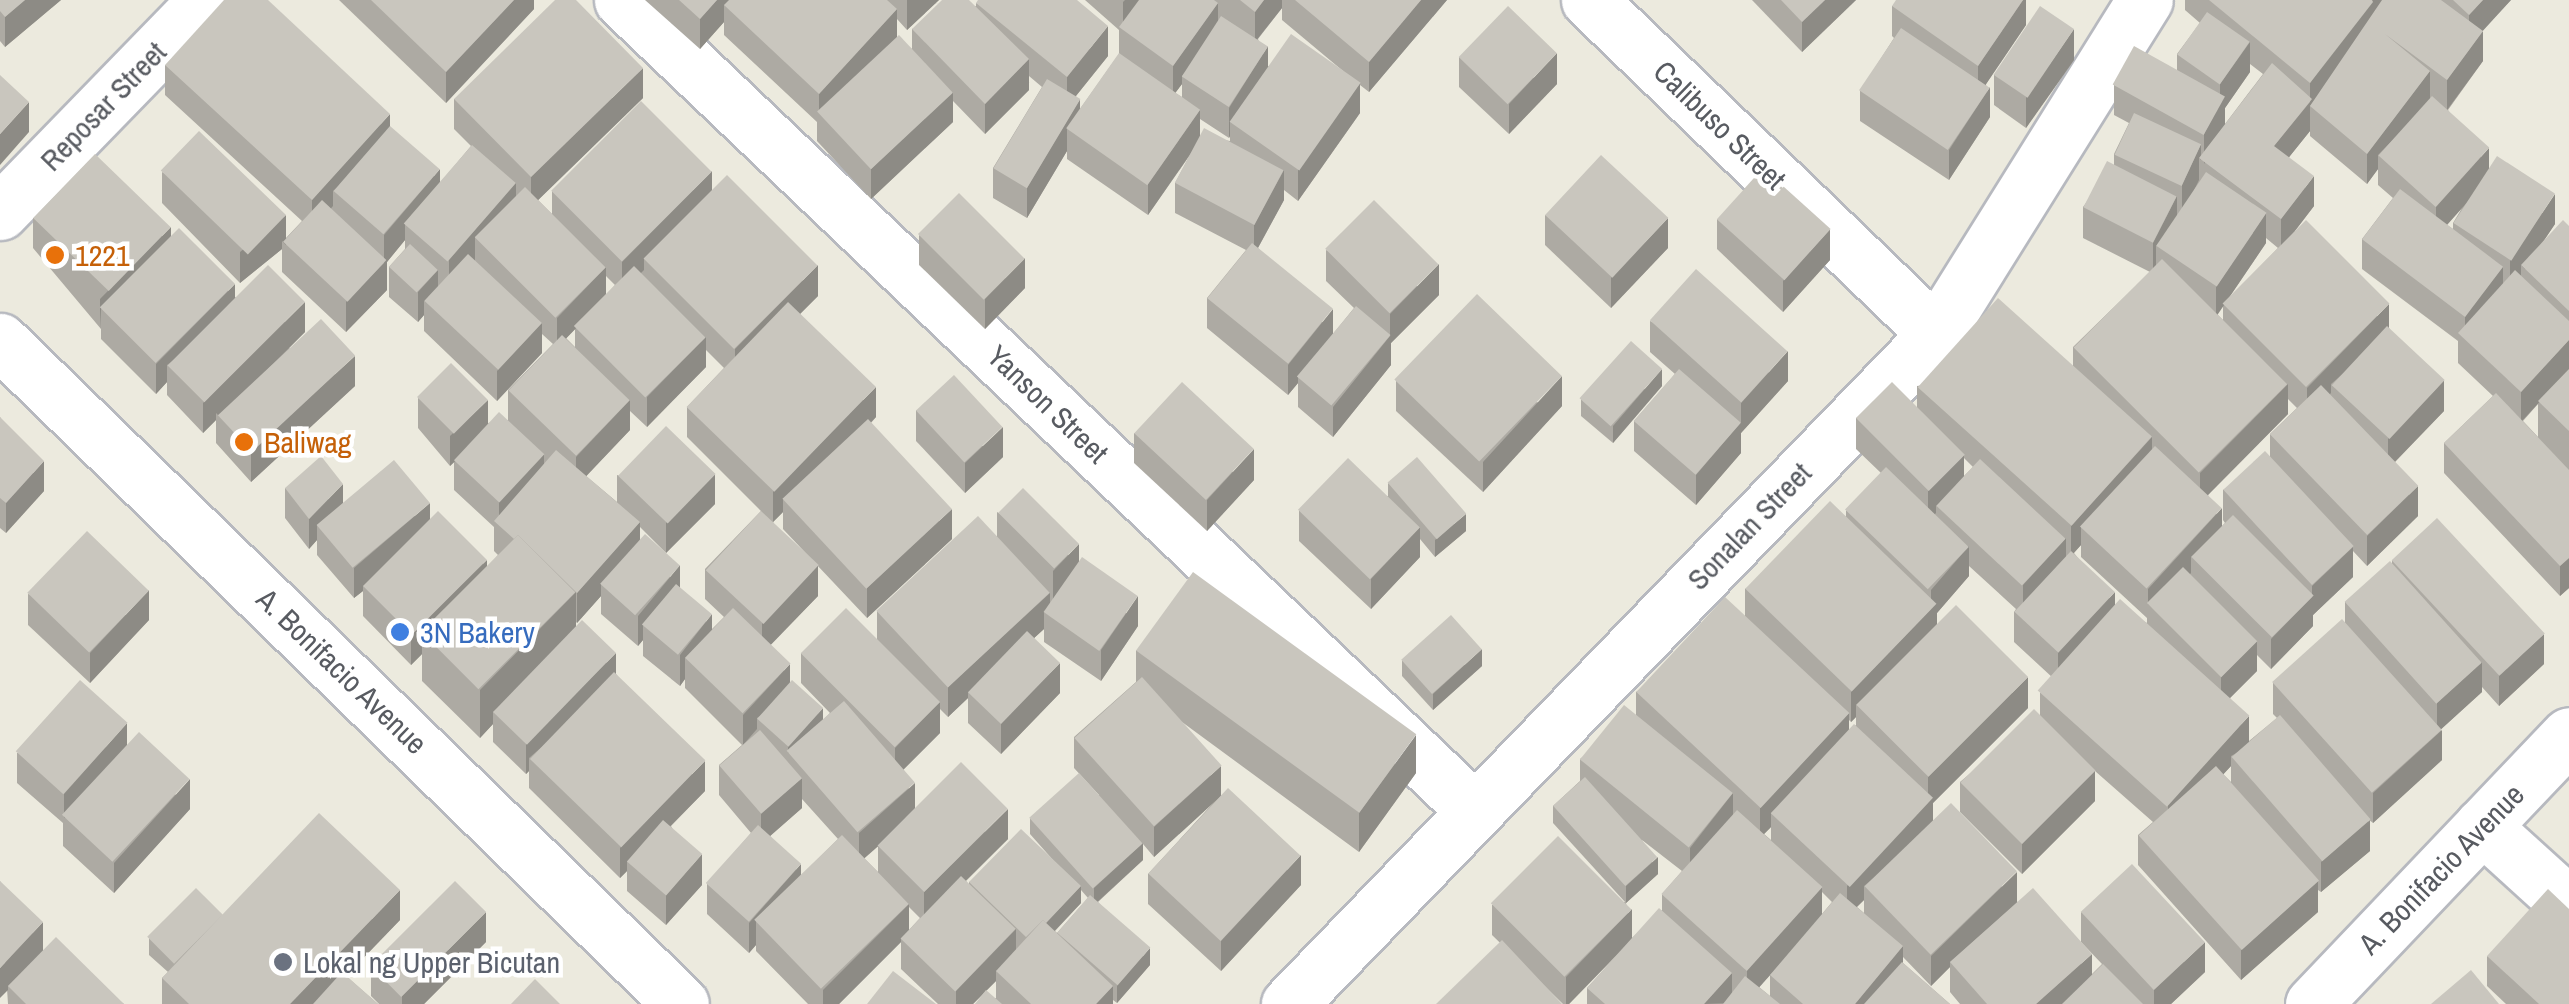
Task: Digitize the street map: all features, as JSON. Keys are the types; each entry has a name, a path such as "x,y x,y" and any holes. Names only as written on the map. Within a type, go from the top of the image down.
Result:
{"street":[{"name":"Reposar Street","path":"0,212 206,0"},
{"name":"Yanson Street","path":"622,0 1473,809"},
{"name":"Calibuso Street","path":"1590,0 1936,334"},
{"name":"Sonalan Street","path":"1289,1004 1473,809 1936,334 2145,0"},
{"name":"A. Bonifacio Avenue","path":"0,341 680,1004"},
{"name":"A. Bonifacio Avenue","path":"2313,1004 2569,735"},
{"path":"2482,826 2569,905"}],"building":[{"path":"0,0 25,0 5,17 0,11"},
{"path":"224,0 268,0 390,114 312,200 165,65"},
{"path":"371,0 514,0 446,72"},
{"path":"555,0 576,0 643,68 531,177 454,99"},
{"path":"679,0 717,0 700,19"},
{"path":"729,0 887,0 897,9 819,94 724,5"},
{"path":"942,0 969,0 1029,59 985,104 912,29"},
{"path":"1077,0 1108,26 1067,77 976,3"},
{"path":"1139,0 1218,3 1173,66 1119,27"},
{"path":"1240,0 1264,0 1255,12"},
{"path":"1295,0 1421,0 1369,62"},
{"path":"1781,0 1825,0 1802,22"},
{"path":"1896,0 2023,0 1978,66 1892,6"},
{"path":"2209,0 2372,0 2373,2 2310,83"},
{"path":"2382,0 2441,0 2483,31 2447,80 2385,34 2430,71 2367,154 2310,106"},
{"path":"2453,0 2483,0 2469,15"},
{"path":"1508,6 1557,53 1508,104 1459,57"},
{"path":"2040,6 2074,29 2028,98 1994,75"},
{"path":"2207,12 2250,42 2220,84 2177,55"},
{"path":"1221,16 1268,46 1229,107 1182,76"},
{"path":"1901,28 1990,88 1948,150 1859,90"},
{"path":"1291,34 1361,83 1299,170 1230,122"},
{"path":"899,35 953,93 871,169 817,111"},
{"path":"2134,46 2225,96 2204,135 2113,84"},
{"path":"1119,53 1200,110 1147,185 1066,128"},
{"path":"2272,63 2312,99 2274,146 2314,176 2281,219 2199,158"},
{"path":"0,75 29,102 0,134"},
{"path":"1047,79 1080,99 1027,188 993,168"},
{"path":"2432,96 2489,148 2436,207 2378,155"},
{"path":"641,101 712,172 622,262 551,191"},
{"path":"2134,113 2201,144 2182,186 2115,155"},
{"path":"390,126 440,169 383,234 334,191"},
{"path":"1204,128 1283,170 1254,225 1175,183"},
{"path":"199,131 286,215 248,255 161,171"},
{"path":"472,145 516,183 448,262 404,223"},
{"path":"95,154 171,227 109,291 33,218"},
{"path":"1601,155 1668,218 1612,278 1545,215"},
{"path":"2497,156 2555,194 2511,261 2453,223"},
{"path":"2107,161 2176,196 2153,243 2083,207"},
{"path":"1763,168 1831,229 1784,280 1717,219"},
{"path":"2206,172 2267,213 2217,287 2156,246"},
{"path":"727,175 818,266 734,349 644,258"},
{"path":"525,187 606,268 555,318 475,237"},
{"path":"2400,189 2503,267 2465,317 2362,239"},
{"path":"959,193 1025,259 984,300 918,234"},
{"path":"322,200 386,260 347,302 283,242"},
{"path":"1374,200 1438,264 1390,313 1325,249"},
{"path":"2306,220 2389,303 2306,387 2223,303"},
{"path":"2563,220 2569,226 2569,311 2521,265"},
{"path":"179,228 235,284 156,363 100,307"},
{"path":"1252,243 1333,308 1288,364 1207,298"},
{"path":"410,244 438,270 417,293 389,267"},
{"path":"468,254 542,323 498,370 424,301"},
{"path":"2162,259 2287,384 2199,473 2074,347"},
{"path":"268,265 305,302 204,402 168,365"},
{"path":"634,266 705,337 645,398 574,326"},
{"path":"1696,269 1787,351 1741,403 1650,320"},
{"path":"2515,270 2569,321 2569,340 2521,392 2458,333"},
{"path":"1477,294 1562,376 1479,462 1394,380"},
{"path":"1998,298 2152,437 2072,526 1918,387"},
{"path":"788,302 876,387 774,492 687,407"},
{"path":"1356,306 1390,335 1331,405 1297,376"},
{"path":"321,319 355,356 252,452 218,415"},
{"path":"2387,326 2445,380 2390,439 2332,385"},
{"path":"562,335 630,400 576,456 509,390"},
{"path":"1631,341 1662,369 1611,426 1579,398"},
{"path":"451,363 488,400 454,434 417,397"},
{"path":"1679,369 1741,423 1696,475 1634,421"},
{"path":"2569,369 2569,431 2538,401"},
{"path":"954,375 1002,427 964,462 916,410"},
{"path":"1182,382 1254,449 1206,500 1134,433"},
{"path":"1892,382 1965,455 1929,491 1856,418"},
{"path":"2321,385 2418,486 2367,535 2270,434"},
{"path":"2496,393 2569,470 2569,558 2560,566 2444,443"},
{"path":"499,412 544,454 499,503 454,460"},
{"path":"0,417 44,461 6,503 0,498"},
{"path":"868,419 952,509 866,589 782,499"},
{"path":"666,426 716,474 668,524 618,476"},
{"path":"2155,446 2222,508 2147,589 2080,526"},
{"path":"556,450 640,522 577,593 518,535 514,539 494,521"},
{"path":"2265,451 2354,546 2312,585 2223,490"},
{"path":"321,456 343,484 309,519 285,488"},
{"path":"1417,457 1466,514 1437,539 1388,483"},
{"path":"1348,458 1420,527 1370,579 1298,510"},
{"path":"1980,459 2066,539 2022,586 1936,506"},
{"path":"394,460 430,503 353,568 317,525"},
{"path":"1886,467 1969,547 1928,589 1845,509"},
{"path":"1023,488 1079,544 1054,569 998,513"},
{"path":"1830,501 1936,604 1852,692 1745,589"},
{"path":"438,511 487,560 412,635 363,586"},
{"path":"761,511 819,565 764,624 706,570"},
{"path":"2233,515 2314,596 2272,637 2191,557"},
{"path":"978,516 1050,593 948,688 876,611"},
{"path":"2437,518 2545,634 2499,676 2392,560"},
{"path":"87,531 149,591 89,653 27,593"},
{"path":"645,534 680,565 635,615 600,584"},
{"path":"518,535 575,592 478,689 421,632"},
{"path":"2071,551 2115,592 2058,653 2014,612"},
{"path":"1082,557 1138,596 1099,651 1044,612"},
{"path":"2390,561 2482,663 2436,704 2345,602"},
{"path":"2183,567 2257,641 2221,677 2147,603"},
{"path":"1193,572 1416,734 1359,813 1136,650"},
{"path":"676,584 712,614 678,655 642,625"},
{"path":"1725,597 1849,713 1761,808 1636,692"},
{"path":"2120,599 2249,715 2167,807 2038,690"},
{"path":"1956,605 2028,677 1928,777 1856,705"},
{"path":"733,608 791,664 743,713 685,658"},
{"path":"846,608 940,702 895,747 801,653"},
{"path":"1451,615 1482,649 1432,694 1401,660"},
{"path":"2342,619 2442,730 2372,793 2272,682"},
{"path":"582,620 616,653 527,745 493,712"},
{"path":"1027,631 1060,663 1001,724 968,692"},
{"path":"614,672 705,760 621,847 530,759"},
{"path":"1142,677 1222,765 1154,826 1074,738"},
{"path":"80,680 128,723 63,794 16,751"},
{"path":"792,680 823,708 788,747 757,719"},
{"path":"844,701 915,783 857,832 787,751"},
{"path":"1624,705 1733,793 1689,848 1580,759"},
{"path":"2034,709 2096,771 2022,844 1960,783"},
{"path":"2280,715 2371,819 2322,861 2232,757"},
{"path":"1854,724 1933,798 1850,887 1771,813"},
{"path":"760,730 802,778 761,814 719,765"},
{"path":"139,732 189,779 112,862 62,815"},
{"path":"961,762 1008,809 924,892 878,845"},
{"path":"2216,766 2319,880 2242,950 2139,836"},
{"path":"1079,773 1143,844 1093,888 1029,818"},
{"path":"1585,777 1657,857 1625,886 1553,806"},
{"path":"1228,788 1300,856 1221,941 1148,874"},
{"path":"1951,803 2017,871 1931,955 1865,886"},
{"path":"1737,810 1822,887 1747,971 1661,894"},
{"name":"Lokal ng Upper Bicutan","path":"319,813 400,890 290,1004 189,1004 162,978"},
{"path":"663,820 702,854 666,896 627,862"},
{"path":"758,825 801,864 749,922 706,883"},
{"path":"1021,829 1081,886 1046,923 1043,920 1026,937 969,882"},
{"path":"842,835 909,904 821,989 754,920"},
{"path":"1558,836 1632,910 1564,977 1491,903"},
{"path":"2132,864 2205,942 2154,990 2081,912"},
{"path":"961,876 1016,929 955,991 901,939"},
{"path":"0,881 43,922 0,968"},
{"path":"455,881 486,912 401,997 370,966"},
{"path":"196,888 223,915 174,964 147,937"},
{"path":"2033,888 2092,954 2036,1004 1987,1004 1950,962"},
{"path":"2548,889 2569,909 2569,1004 2539,1004 2487,956"},
{"path":"1840,893 1903,946 1855,1004 1803,1004 1770,975"},
{"path":"1090,895 1150,947 1118,985 1057,933"},
{"path":"1659,908 1732,973 1704,1004 1605,1004 1587,988"},
{"path":"1043,920 1113,986 1096,1004 1031,1004 996,971"},
{"path":"56,937 124,1004 26,1004 8,986"},
{"path":"1502,940 1562,1004 1436,1004"},
{"path":"1902,962 1950,1004 1864,1004"},
{"path":"2103,964 2143,1004 2062,1004"},
{"path":"2471,970 2499,1004 2431,1004"},
{"path":"893,971 936,1004 867,1004"},
{"path":"342,972 378,1004 313,1004"},
{"path":"1745,976 1780,1004 1723,1004"},
{"path":"535,979 560,1004 511,1004"},
{"path":"986,990 1002,1004 975,1004"}],"place":[{"name":"1221","path":"55,255"},
{"name":"Baliwag","path":"244,442"},
{"name":"3N Bakery","path":"400,632"},
{"name":"Lokal ng Upper Bicutan","path":"283,962"}]}
